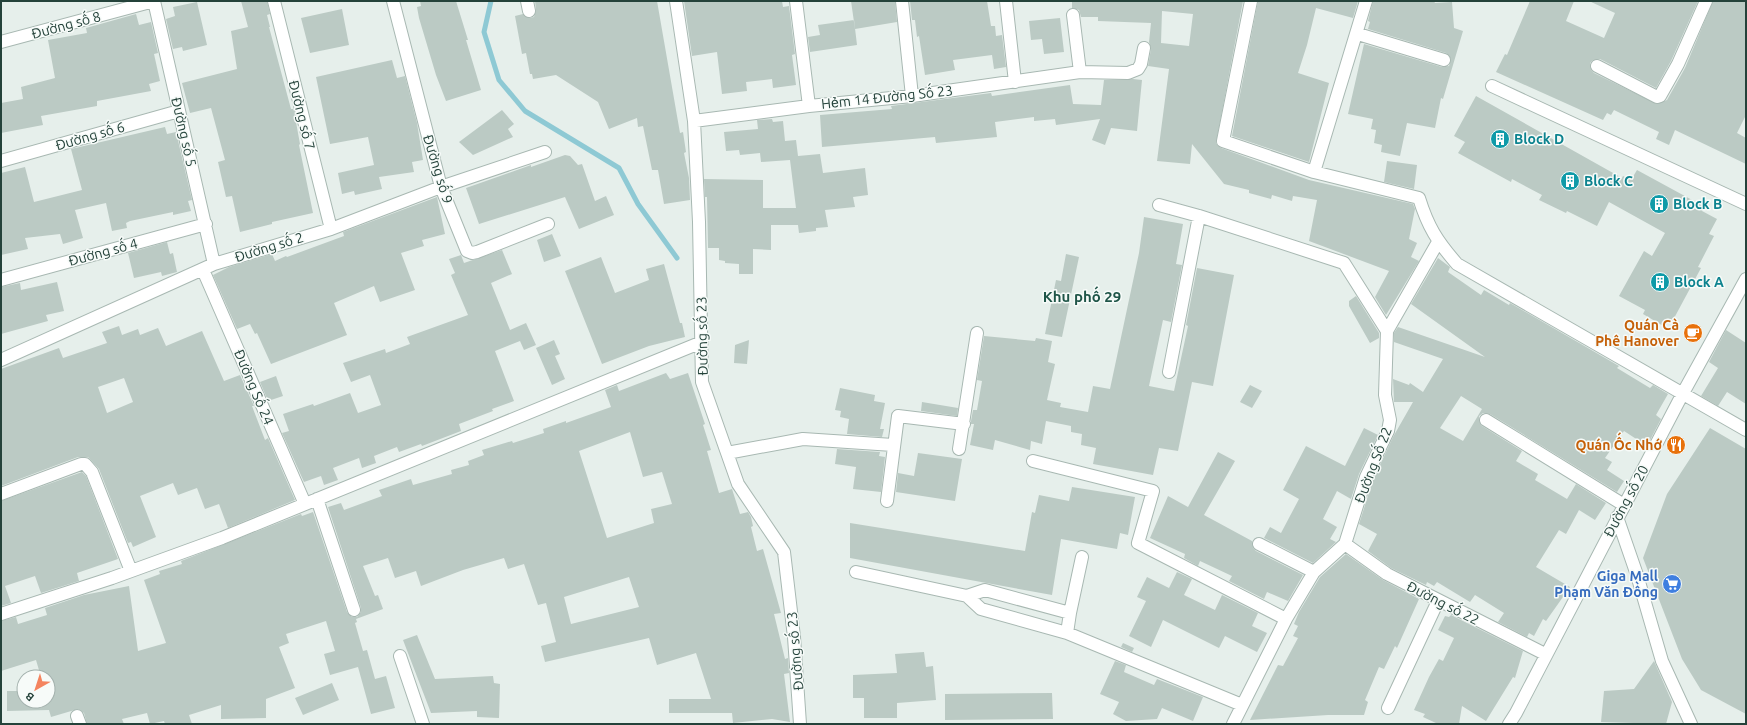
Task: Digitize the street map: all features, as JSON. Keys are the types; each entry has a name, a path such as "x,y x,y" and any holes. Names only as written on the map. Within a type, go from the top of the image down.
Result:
{"street":[{"name":"Đường số 8","path":"1,42 154,1"},
{"name":"Đường số 5","path":"154,1 214,264"},
{"name":"Đường số 7","path":"274,1 331,229"},
{"name":"Đường số 9","path":"393,1 441,187 467,251 470,253 548,224"},
{"name":"Đường số 23","path":"676,1 694,121 699,222 702,382 738,484 784,552 794,637 800,724"},
{"path":"796,1 809,106"},
{"path":"902,1 912,96"},
{"path":"1006,1 1015,82"},
{"path":"1251,1 1223,141 1314,172 1419,198 1425,219 1438,242 1457,264 1746,430"},
{"path":"1314,172 1358,34 1366,1"},
{"path":"1597,66 1657,97 1660,96 1678,64 1706,1"},
{"path":"1073,15 1080,72"},
{"path":"1358,34 1444,60"},
{"name":"Hẻm 14 Đường Số 23","path":"694,121 809,106 912,96 1080,72 1128,73 1138,69 1141,64 1144,48"},
{"path":"1492,86 1746,204"},
{"name":"Đường số 6","path":"1,161 179,111"},
{"name":"Đường số 2","path":"1,360 214,264 331,229 441,187 545,152"},
{"path":"1159,205 1199,216 1344,263 1387,331 1438,242"},
{"path":"1169,372 1199,216"},
{"name":"Đường số 4","path":"1,280 206,224"},
{"name":"Đường Số 24","path":"203,270 305,504"},
{"name":"Đường số 20","path":"1509,724 1683,393 1741,300 1746,279"},
{"name":"Đường Số 22","path":"1345,544 1366,477 1388,431 1390,420 1385,395 1387,331"},
{"path":"959,448 964,424 977,333"},
{"path":"1,614 131,571 222,538 702,342"},
{"path":"887,500 898,416 964,424"},
{"path":"1486,420 1624,505"},
{"path":"727,453 803,439 893,445"},
{"path":"1032,461 1153,491 1138,543 1286,619"},
{"path":"1,494 82,464 89,466 131,571"},
{"path":"317,499 354,610"},
{"path":"1617,517 1637,575 1662,661 1691,724"},
{"path":"1259,544 1314,572"},
{"path":"1232,724 1286,619 1314,572 1345,544"},
{"name":"Đường số 22","path":"1345,544 1387,574 1545,654"},
{"path":"1067,633 1082,557"},
{"path":"856,572 967,596 985,590 1070,613"},
{"path":"967,596 981,609 1067,633 1242,705"},
{"path":"1388,708 1438,601"},
{"path":"400,656 423,724"}],"building":[{"path":"241,1 267,1 270,14 267,15 269,27 291,109 294,111 299,145 313,213 272,222 272,224 240,232 232,196 226,197 218,162 225,160 211,108 190,113 182,83 237,69 231,31 248,27"},
{"path":"420,1 456,1 481,90 446,101 436,75 419,18 417,7 421,6"},
{"path":"535,1 657,1 680,133 683,132 686,152 684,153 689,178 690,200 664,204 658,170 652,170 643,126 638,127 637,118 609,129 598,102 556,75 533,79 532,74 530,74 526,53 522,54 515,16 523,14 530,18 534,17 536,10"},
{"path":"684,1 782,1 783,7 789,6 795,54 792,55 796,85 773,88 772,79 746,82 747,91 722,94 717,52 692,56"},
{"path":"851,1 895,1 897,22 855,29"},
{"path":"910,1 987,1 991,26 995,26 996,36 1002,35 1006,67 994,69 992,55 953,60 955,70 925,75 919,36 917,37 915,20 912,20"},
{"path":"1072,1 1243,1 1216,143 1221,148 1309,180 1413,204 1415,209 1409,239 1417,243 1411,257 1419,261 1386,315 1375,297 1389,271 1309,241 1317,200 1293,196 1292,201 1272,195 1271,199 1249,193 1249,190 1224,184 1192,144 1190,164 1157,161 1169,69 1148,66 1151,49 1149,42 1151,23 1098,21 1098,17 1081,17 1079,10 1072,8","holes":["1162,11 1193,14 1189,46 1161,43"]},
{"path":"1258,1 1358,1 1353,18 1316,8 1307,45 1298,73 1329,83 1309,162 1232,136"},
{"path":"1373,1 1434,1 1435,3 1452,2 1454,28 1463,31 1443,99 1441,98 1435,128 1407,123 1400,156 1381,152 1382,145 1374,143 1376,130 1371,129 1373,119 1348,114 1364,44 1442,67 1449,66 1451,59 1446,53 1368,29 1370,22 1368,21"},
{"path":"1530,1 1574,1 1566,21 1604,38 1615,13 1589,1 1698,1 1671,61 1656,88 1600,59 1593,60 1590,63 1591,70 1594,73 1657,104 1667,100 1685,68 1713,1 1746,1 1746,115 1737,133 1746,138 1746,164 1675,130 1669,145 1656,139 1659,132 1614,110 1611,115 1607,113 1603,120 1496,72 1505,54 1507,55"},
{"path":"197,2 207,45 183,51 182,47 173,49 166,19 175,16 173,7"},
{"path":"342,9 349,45 310,53 301,18"},
{"path":"136,14 139,25 151,22 158,53 154,54 160,81 149,84 151,91 97,101 97,106 41,116 43,125 1,133 1,103 23,99 21,87 55,78 48,40 87,33 86,28"},
{"path":"1060,18 1064,52 1044,54 1042,39 1031,40 1029,21"},
{"path":"854,20 857,45 810,52 808,37 820,35 818,25"},
{"path":"392,60 397,78 405,76 417,123 423,160 412,162 414,172 379,177 382,189 355,195 354,191 342,194 338,173 374,165 368,137 330,144 316,77"},
{"path":"1104,80 1142,80 1137,131 1111,128 1105,145 1092,140 1100,119 1056,125 1055,119 1034,121 1034,117 995,122 997,137 936,143 935,137 822,147 820,115 892,109 891,106 991,93 992,96 1070,85 1073,104 1101,105"},
{"path":"1476,96 1622,178 1623,176 1631,180 1637,170 1705,207 1702,211 1717,219 1709,234 1714,236 1698,267 1701,268 1672,322 1669,320 1665,327 1643,314 1645,310 1619,296 1644,251 1652,256 1665,233 1609,202 1597,226 1567,211 1566,213 1539,200 1542,195 1512,179 1511,182 1458,153 1465,142 1454,136"},
{"path":"502,110 514,124 508,129 513,137 473,155 459,142"},
{"path":"772,119 773,122 783,121 785,141 796,140 798,156 820,154 823,173 865,168 868,195 853,197 855,207 825,210 828,227 816,228 816,231 799,233 798,225 771,225 771,250 753,249 753,274 739,274 739,264 725,263 725,261 719,260 719,248 708,248 707,197 705,197 704,179 763,180 763,208 796,208 790,160 761,162 760,153 740,155 739,150 726,151 724,132 758,129 757,120"},
{"path":"165,127 167,134 176,132 192,200 188,201 191,211 173,215 173,212 130,221 126,223 127,228 112,231 106,203 75,210 83,238 63,244 60,234 25,238 28,249 1,255 1,173 25,167 34,202 82,190 71,149"},
{"path":"565,155 570,156 578,165 582,164 595,201 606,196 614,215 579,229 565,197 479,224 466,188 531,165 531,167"},
{"path":"1387,161 1417,165 1414,189 1384,182"},
{"path":"437,197 445,234 422,240 424,246 401,253 415,290 380,302 374,286 334,303 347,335 271,364 257,333 255,334 250,324 237,329 213,275 229,267 272,254 275,261 286,256 287,257 344,236 343,232"},
{"path":"1144,217 1183,224 1176,264 1182,265 1171,322 1163,320 1149,386 1174,391 1188,326 1186,325 1197,268 1234,275 1213,386 1192,382 1178,451 1159,448 1153,475 1093,464 1096,448 1081,445 1082,434 1071,432 1071,426 1046,421 1042,444 1031,441 1030,450 995,440 993,450 970,445 974,424 971,424 973,410 977,410 982,381 977,380 984,336 1035,341 1036,338 1052,341 1048,362 1055,364 1047,400 1061,403 1060,407 1088,412 1093,386 1110,389 1139,253"},
{"path":"552,234 561,256 544,262 537,240"},
{"path":"167,242 170,254 173,253 177,272 162,276 161,272 134,278 128,253"},
{"path":"502,250 512,274 491,283 510,330 526,323 536,345 524,350 520,341 495,351 514,401 459,424 461,431 422,446 421,444 399,452 397,447 374,456 376,463 362,468 359,458 333,468 338,480 324,485 321,476 304,482 282,433 289,431 283,414 313,404 314,406 350,393 358,413 381,405 370,375 351,382 343,363 385,349 386,353 410,344 407,337 468,315 451,275 455,273 449,259 461,255 464,263"},
{"path":"1066,254 1079,257 1062,337 1045,334 1056,280 1061,281"},
{"path":"601,257 615,293 649,280 646,269 664,264 685,337 649,346 602,364 565,271"},
{"path":"1438,258 1450,267 1448,272 1481,295 1484,290 1509,305 1510,303 1619,366 1617,368 1650,388 1653,385 1668,394 1656,415 1661,419 1647,446 1624,431 1605,458 1612,462 1607,470 1624,481 1617,492 1490,414 1483,413 1479,416 1482,426 1522,451 1516,461 1538,474 1535,480 1567,499 1576,484 1606,503 1595,520 1579,510 1566,534 1559,530 1536,567 1570,587 1546,621 1543,619 1534,636 1529,633 1527,637 1498,622 1504,613 1475,595 1470,602 1437,582 1434,586 1427,582 1426,585 1391,568 1368,551 1377,534 1359,524 1373,480 1393,437 1413,402 1394,402 1393,379 1409,385 1410,383 1423,392 1443,359 1394,342 1394,333 1398,327 1485,357 1411,304","holes":["1461,396 1482,409 1463,441 1440,428"]},
{"path":"57,282 64,311 46,315 48,321 1,334 1,287 20,283 21,290"},
{"path":"1356,296 1379,333 1379,338 1370,343 1349,306 1349,301"},
{"path":"119,326 122,335 138,329 140,335 158,328 166,346 202,331 224,381 240,375 254,406 252,406 265,440 268,438 295,500 228,528 219,504 205,509 197,488 178,495 173,483 140,496 156,537 133,547 131,542 128,543 99,469 88,457 78,457 1,486 1,369 59,348 63,358 107,343 102,332","holes":["124,378 133,402 107,413 98,387"]},
{"path":"1726,330 1746,343 1746,404 1727,392 1718,406 1701,396 1718,368 1709,362"},
{"path":"554,340 560,354 555,356 565,379 552,385 536,348"},
{"path":"749,340 747,364 734,363 735,345"},
{"path":"666,373 670,379 688,373 705,424 703,425 711,450 707,451 719,493 732,489 740,514 748,512 751,517 753,526 751,527 757,551 763,549 781,613 774,614 785,659 788,658 789,673 784,674 790,722 772,719 733,723 732,713 669,713 669,699 711,699 696,653 657,665 649,638 545,662 541,646 556,642 546,603 538,605 524,564 508,569 504,558 463,570 421,586 416,571 395,578 388,558 363,566 375,596 378,595 383,609 356,619 357,622 355,623 363,651 367,650 375,679 386,676 395,708 371,714 358,667 330,675 324,654 335,651 326,621 286,634 289,643 279,647 295,688 266,699 266,718 221,719 221,705 189,715 192,724 165,724 164,721 150,724 147,713 122,719 124,724 87,724 84,713 78,709 51,717 49,710 7,711 7,691 16,691 16,709 56,709 56,669 39,669 36,660 1,671 1,621 16,617 18,624 47,615 45,608 84,595 129,586 138,651 166,643 144,580 160,574 159,571 182,564 181,561 301,514 302,516 313,512 347,612 352,617 357,617 361,612 361,608 328,507 341,503 344,510 382,496 379,490 411,479 413,485 452,474 451,470 469,465 468,461 484,455 482,450 512,441 513,443 544,433 543,429 566,421 566,423 611,407 605,390 617,385 619,391","holes":["630,432 643,477 662,472 672,504 651,509 654,523 607,538 579,451","629,577 639,607 571,624 564,597"]},
{"path":"276,376 283,396 268,401 260,382"},
{"path":"1250,385 1262,391 1252,408 1240,402"},
{"path":"840,388 875,395 874,401 885,403 880,429 884,429 882,437 847,434 849,419 840,417 841,411 835,410"},
{"path":"922,402 958,408 957,416 921,411"},
{"path":"1364,428 1378,435 1359,474 1351,499 1337,491 1323,519 1337,527 1330,539 1336,542 1313,563 1264,538 1270,527 1281,533 1299,499 1283,490 1306,446 1345,466"},
{"path":"1710,428 1746,449 1746,714 1701,690 1682,659 1643,558 1667,494"},
{"path":"837,449 880,452 879,456 885,457 881,492 853,489 856,467 835,464"},
{"path":"1218,452 1235,461 1204,515 1252,541 1253,548 1256,551 1303,575 1288,601 1267,592 1264,599 1229,581 1232,576 1200,561 1198,566 1184,558 1185,554 1150,538 1168,496 1188,507"},
{"path":"918,453 962,459 955,501 896,492 898,473 914,476"},
{"path":"82,472 86,476 118,559 77,573 79,581 41,593 35,576 5,586 11,603 1,606 1,501"},
{"path":"1072,487 1135,497 1128,535 1120,533 1117,549 1061,539 1052,595 850,558 850,523 1025,551 1032,512 1035,513 1039,495 1069,501"},
{"path":"1346,554 1383,580 1419,599 1397,648 1395,646 1384,669 1379,667 1365,700 1368,702 1364,715 1328,715 1250,720 1278,665 1283,666 1298,638 1293,636 1298,626 1294,624 1299,612 1320,577"},
{"path":"1177,572 1192,579 1184,595 1215,610 1222,595 1258,613 1252,626 1267,633 1257,652 1225,636 1219,648 1163,620 1151,647 1129,636 1146,601 1137,597 1147,577 1169,588"},
{"path":"1451,615 1523,651 1515,678 1513,677 1486,721 1462,706 1459,724 1438,724 1423,717 1425,714 1414,710 1439,659 1443,661 1454,638 1438,630 1445,616 1449,617"},
{"path":"417,635 435,679 493,676 494,683 500,684 499,718 477,717 477,711 431,713 403,640"},
{"path":"1123,643 1134,648 1132,652 1121,647"},
{"path":"924,652 926,667 933,666 936,700 897,703 897,718 864,718 864,698 853,698 853,675 897,673 895,654"},
{"path":"1115,661 1126,665 1124,672 1154,685 1157,679 1203,697 1193,721 1162,708 1157,719 1126,721 1113,714 1119,702 1100,694"},
{"path":"1654,661 1672,702 1666,724 1601,722 1604,691 1634,689"},
{"path":"332,683 339,700 303,715 295,698"},
{"path":"1052,693 1053,719 945,720 945,694"}],"waterway":[{"path":"491,1 484,32 499,80 525,111 619,168 638,204 677,258"}],"place":[{"name":"Block D","path":"1500,139"},
{"name":"Block C","path":"1570,181"},
{"name":"Block B","path":"1659,204"},
{"name":"Block A","path":"1660,282"},
{"name":"Quán Cà Phê Hanover","path":"1693,333"},
{"name":"Quán Ốc Nhớ","path":"1676,445"},
{"name":"Giga Mall Phạm Văn Đồng","path":"1672,584"}],"district":[{"name":"Khu phố 29","path":"1082,297"}]}
